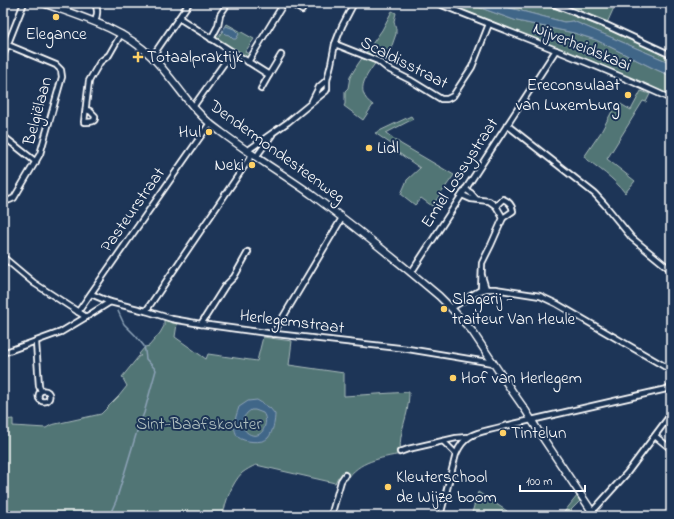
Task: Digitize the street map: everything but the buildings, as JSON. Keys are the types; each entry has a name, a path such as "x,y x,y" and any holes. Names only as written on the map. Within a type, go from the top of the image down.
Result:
{"main road":[{"name":"Dendermondesteenweg","path":"43,3 95,22 120,34 143,50 152,57 193,107 210,123 342,218 439,296 472,331 593,514"}],"street":[{"path":"3,56 5,44 24,3"},
{"path":"94,3 97,9 95,22"},
{"path":"152,57 189,3"},
{"path":"211,39 218,26 220,15 228,3"},
{"path":"248,62 284,3"},
{"path":"290,3 302,10"},
{"path":"146,311 252,154 274,132 326,91 335,44 342,26 354,3"},
{"name":"Nijverheidskaai","path":"437,3 622,76 671,99"},
{"path":"551,3 606,25 671,55"},
{"path":"179,18 269,75"},
{"name":"Scaldisstraat","path":"335,44 378,61 441,99 448,99 453,96 472,67 489,24"},
{"path":"86,110 89,81 100,62 108,55 120,34"},
{"name":"Belgiëlaan","path":"3,199 5,201 10,201 14,198 40,154 62,78 61,70 56,65 5,44"},
{"name":"Emiel Lossystraat","path":"411,273 556,50"},
{"path":"193,107 232,52"},
{"path":"261,89 281,55"},
{"path":"311,103 319,87 327,80"},
{"name":"Pasteurstraat","path":"78,312 210,123"},
{"path":"507,125 594,194 632,238 671,270"},
{"path":"252,154 274,132"},
{"path":"3,136 36,162"},
{"path":"465,189 476,199"},
{"path":"462,195 471,199 489,201 496,206 502,218"},
{"path":"484,290 482,263 502,218 513,211 512,206 503,199 496,206"},
{"path":"274,334 342,218"},
{"path":"201,324 225,286 234,277 248,252"},
{"path":"3,257 34,282 86,317"},
{"path":"451,308 484,290 495,289 540,296 557,304 671,370"},
{"name":"Herlegemstraat","path":"91,294 110,302 172,319 201,324 408,349 493,363"},
{"path":"3,353 61,332 110,302"},
{"path":"36,342 39,386 41,391"},
{"path":"400,452 671,388"},
{"path":"593,514 627,473 671,414"},
{"path":"655,436 671,449"},
{"path":"440,516 456,454 459,446 467,437"},
{"path":"443,441 456,454"},
{"path":"331,516 344,475"}],"green space":[{"path":"443,3 467,3 517,21 574,33 596,40 671,76 671,96 586,59"},
{"path":"498,3 541,3 616,33 663,55 671,57 671,63 573,21 564,22 510,8"},
{"path":"556,3 616,3 607,23"},
{"path":"392,11 396,13 394,21 396,34 388,57 379,58 370,70 364,82 364,94 373,105 363,120 344,106 345,91 348,88 350,77 382,30"},
{"path":"227,24 254,39 245,52 249,54 247,57 243,57 214,38 215,34 219,36"},
{"path":"641,91 650,94 646,102 643,101 607,159 635,181 625,193 611,178 584,157 601,132 617,102 631,110"},
{"path":"411,116 413,119 386,133 401,144 454,175 432,206 421,198 415,205 401,194 407,180 420,168 393,149 394,146 375,133"},
{"name":"Sint-Baafskouter","path":"164,320 177,324 175,337 206,359 208,354 257,361 263,337 292,341 289,365 344,373 344,396 409,392 407,412 401,438 401,454 364,464 357,468 347,480 338,477 335,483 256,465 238,477 227,499 223,516 3,516 3,420 13,419 13,426 46,428 51,425 101,414 127,386 122,377 139,356 141,356 139,354 145,347 149,346 160,333 164,326"},
{"path":"478,492 507,511 504,516 471,516"},
{"path":"577,496 580,501 571,510 574,516 561,516"}],"water":[{"path":"467,3 498,3 510,8 564,22 573,21 671,63 671,76 596,40 574,33 517,21"},
{"path":"226,26 234,29 239,34 236,39 233,39 222,31"},
{"path":"257,400 270,408 275,414 270,436 265,440 258,442 248,441 241,439 237,435 234,425 235,418 239,407 248,401","holes":["251,410 263,413 266,422 262,432 257,435 252,435 247,432 242,422"]}],"waterway":[{"path":"111,512 116,501 144,413 156,370 146,359 144,346 124,324 118,311"}],"place":[{"name":"Elegance","path":"56,17"},
{"name":"Totaalpraktijk","path":"138,57"},
{"name":"Ereconsulaat van Luxemburg","path":"628,95"},
{"name":"Hul","path":"209,132"},
{"name":"Lidl","path":"369,148"},
{"name":"Neki","path":"252,165"},
{"name":"Slagerij - traiteur Van Heule","path":"444,309"},
{"name":"Hof van Herlegem","path":"453,378"},
{"name":"Tintelun","path":"503,433"},
{"name":"Kleuterschool de Wijze boom","path":"388,487"}]}
